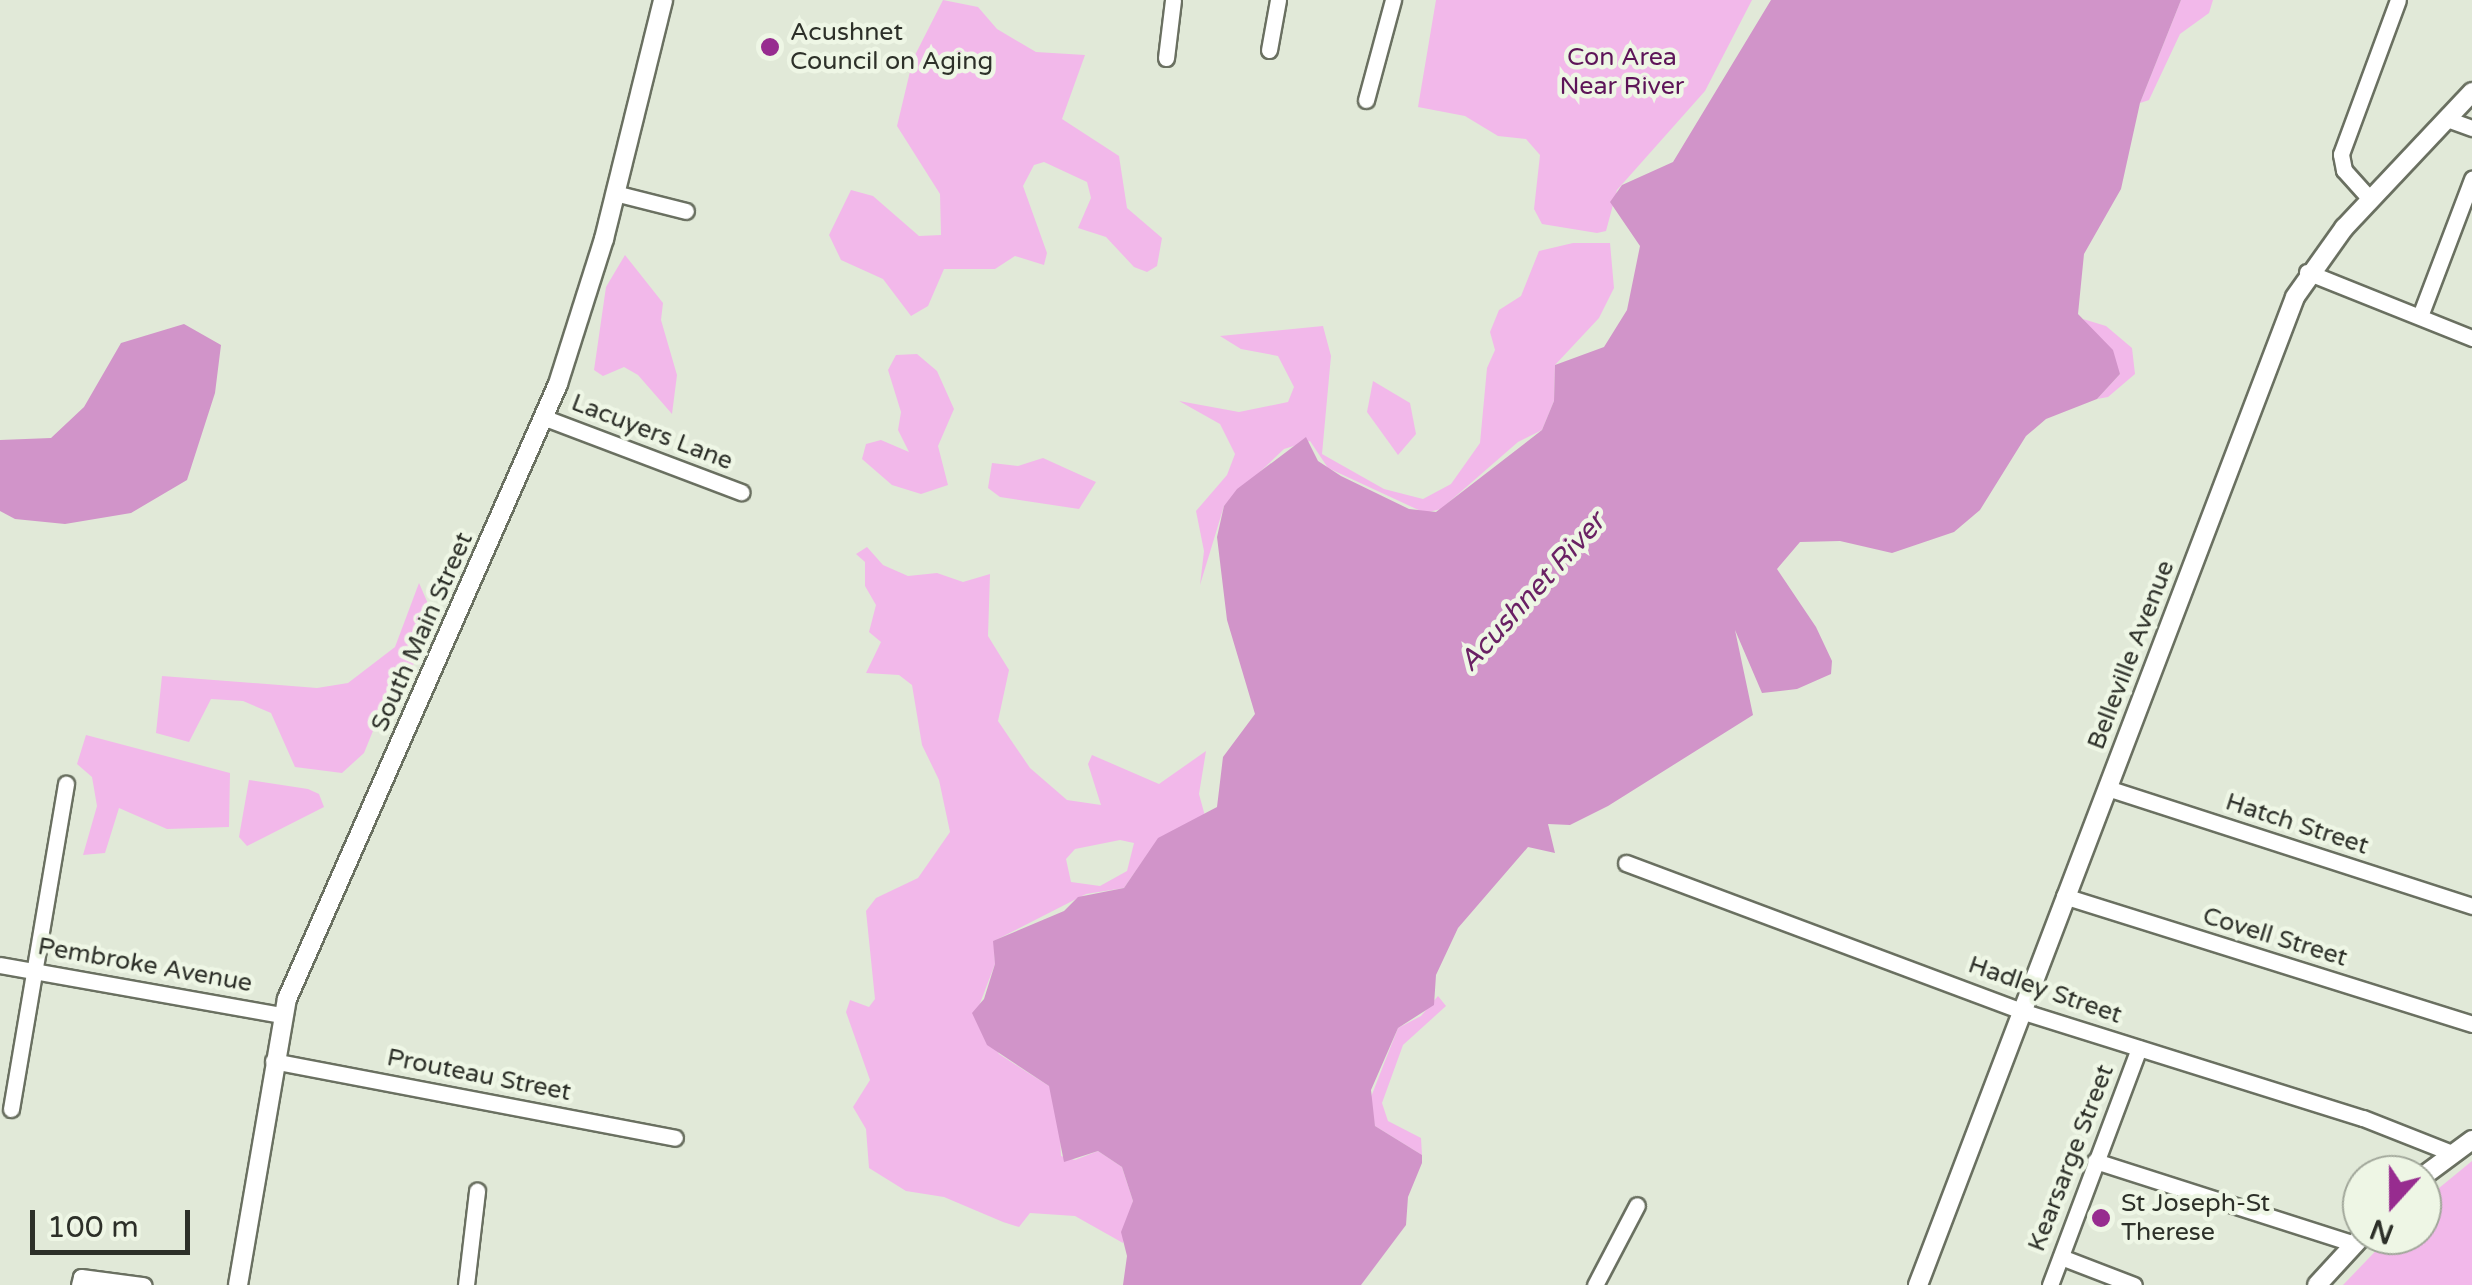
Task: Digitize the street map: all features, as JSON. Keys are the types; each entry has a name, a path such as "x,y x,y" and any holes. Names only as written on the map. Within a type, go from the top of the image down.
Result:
{"main road":[{"name":"South Main Street","path":"238,1285 282,1015 545,418 615,194 663,0"},
{"name":"Belleville Avenue","path":"1918,1285 2064,896 2307,272 2472,92"},
{"path":"2442,1160 2472,1140"},
{"path":"2317,1285 2345,1255"}],"street":[{"path":"1166,58 1174,0"},
{"path":"1269,50 1278,0"},
{"path":"1366,100 1392,0"},
{"path":"2370,199 2344,170 2341,154 2398,0"},
{"path":"2447,119 2472,128"},
{"path":"2420,316 2472,179"},
{"path":"615,194 686,211"},
{"path":"2307,272 2472,338"},
{"name":"Lacuyers Lane","path":"545,418 741,492"},
{"path":"12,1109 66,784"},
{"name":"Hatch Street","path":"2107,788 2472,906"},
{"name":"Hadley Street","path":"1626,863 2020,1011 2364,1118 2452,1152"},
{"name":"Covell Street","path":"2064,896 2472,1024"},
{"name":"Pembroke Avenue","path":"0,965 282,1015"},
{"name":"Kearsarge Street","path":"2050,1285 2139,1048"},
{"name":"Prouteau Street","path":"273,1061 676,1138"},
{"path":"2095,1160 2342,1235"},
{"path":"466,1285 478,1191"},
{"path":"1595,1285 1637,1206"},
{"path":"2061,1256 2134,1285"},
{"path":"80,1281 143,1285"}],"green space":[{"path":"943,0 978,7 997,29 1036,52 1085,55 1062,119 1119,156 1127,208 1162,238 1157,266 1147,272 1134,267 1106,237 1078,228 1091,198 1087,182 1044,162 1034,165 1023,186 1047,253 1044,265 1015,256 995,269 944,269 928,306 911,316 883,279 841,260 829,235 851,190 873,196 919,236 941,235 940,194 897,126 913,59"},
{"name":"Con Area Near River","path":"1436,0 1752,0 1705,91 1617,190 1606,231 1597,233 1542,224 1534,209 1540,155 1526,139 1498,136 1465,116 1418,107"},
{"path":"2181,0 2213,0 2209,13 2180,34 2149,100 2140,103"},
{"path":"1573,243 1610,243 1614,288 1599,318 1555,365 1554,401 1542,430 1518,442 1441,509 1425,513 1328,468 1310,441 1284,449 1224,506 1200,585 1204,551 1196,511 1227,475 1235,454 1220,424 1179,401 1239,412 1288,402 1294,387 1278,356 1241,349 1220,336 1323,326 1331,356 1322,454 1384,489 1423,499 1451,484 1480,443 1487,368 1495,350 1490,332 1499,310 1521,296 1539,251"},
{"path":"625,255 663,303 661,320 677,375 672,414 638,375 624,367 603,376 594,370 606,287"},
{"path":"2083,319 2106,326 2132,348 2135,374 2108,397 2097,399 2120,374"},
{"path":"917,354 937,371 954,409 938,446 948,485 921,494 892,485 862,459 866,444 881,440 909,452 898,430 901,412 888,370 896,355"},
{"path":"1373,381 1410,403 1416,434 1398,455 1367,412"},
{"path":"1043,458 1096,482 1079,509 1000,497 988,488 992,463 1018,466"},
{"path":"867,547 883,565 908,576 937,573 963,582 990,574 988,636 1009,670 998,721 1030,768 1067,800 1101,805 1088,764 1092,755 1159,784 1206,751 1199,794 1205,816 1158,839 1124,888 1086,894 994,941 995,964 979,1006 984,1030 999,1054 1049,1086 1059,1112 1061,1156 1075,1160 1098,1151 1122,1167 1133,1201 1123,1243 1075,1216 1030,1213 1019,1227 944,1197 906,1191 869,1168 866,1129 853,1107 870,1080 846,1012 850,1000 869,1007 875,999 866,911 876,898 918,878 950,832 939,780 922,745 912,685 899,675 866,673 881,642 869,632 876,605 865,586 865,562 856,554","holes":["1120,840 1134,843 1127,871 1100,886 1071,882 1066,859 1075,849"]},
{"path":"419,583 429,606 417,656 394,711 377,721 364,753 342,773 295,767 271,713 243,701 211,699 189,742 156,733 162,676 317,688 348,683 395,647"},
{"path":"86,735 230,773 229,827 167,829 119,808 105,853 83,855 97,806 92,777 77,764"},
{"path":"249,780 308,789 319,794 324,807 247,846 239,837"},
{"path":"1438,996 1446,1006 1403,1045 1382,1103 1388,1121 1421,1138 1422,1155 1375,1126 1369,1102 1398,1028 1421,1016"},
{"path":"2472,1161 2472,1285 2343,1285 2372,1255 2442,1255 2442,1186"}],"water":[{"name":"Acushnet River","path":"1771,0 2181,0 2140,103 2121,189 2084,254 2078,314 2113,350 2120,374 2097,399 2046,419 2026,436 1980,510 1954,532 1892,553 1840,541 1800,542 1777,569 1816,627 1832,661 1831,674 1797,689 1762,693 1735,630 1753,715 1608,806 1570,825 1548,824 1555,853 1528,847 1458,928 1436,975 1434,1005 1398,1028 1371,1090 1375,1126 1422,1155 1422,1163 1408,1197 1406,1225 1361,1285 1123,1285 1127,1256 1121,1232 1133,1201 1122,1167 1098,1151 1064,1162 1049,1086 987,1045 972,1013 984,999 995,964 993,941 1064,911 1078,897 1124,888 1158,838 1217,807 1223,757 1255,714 1227,620 1217,537 1224,506 1237,489 1306,437 1318,461 1341,476 1409,509 1436,512 1542,430 1554,401 1555,365 1604,347 1627,310 1640,246 1610,202 1622,185 1673,162"},
{"path":"184,324 221,345 215,393 187,480 131,513 65,524 15,519 0,511 0,440 51,438 84,407 121,343"}],"place":[{"name":"Acushnet Council on Aging","path":"770,47"},
{"name":"St Joseph-St Therese","path":"2101,1218"}]}
